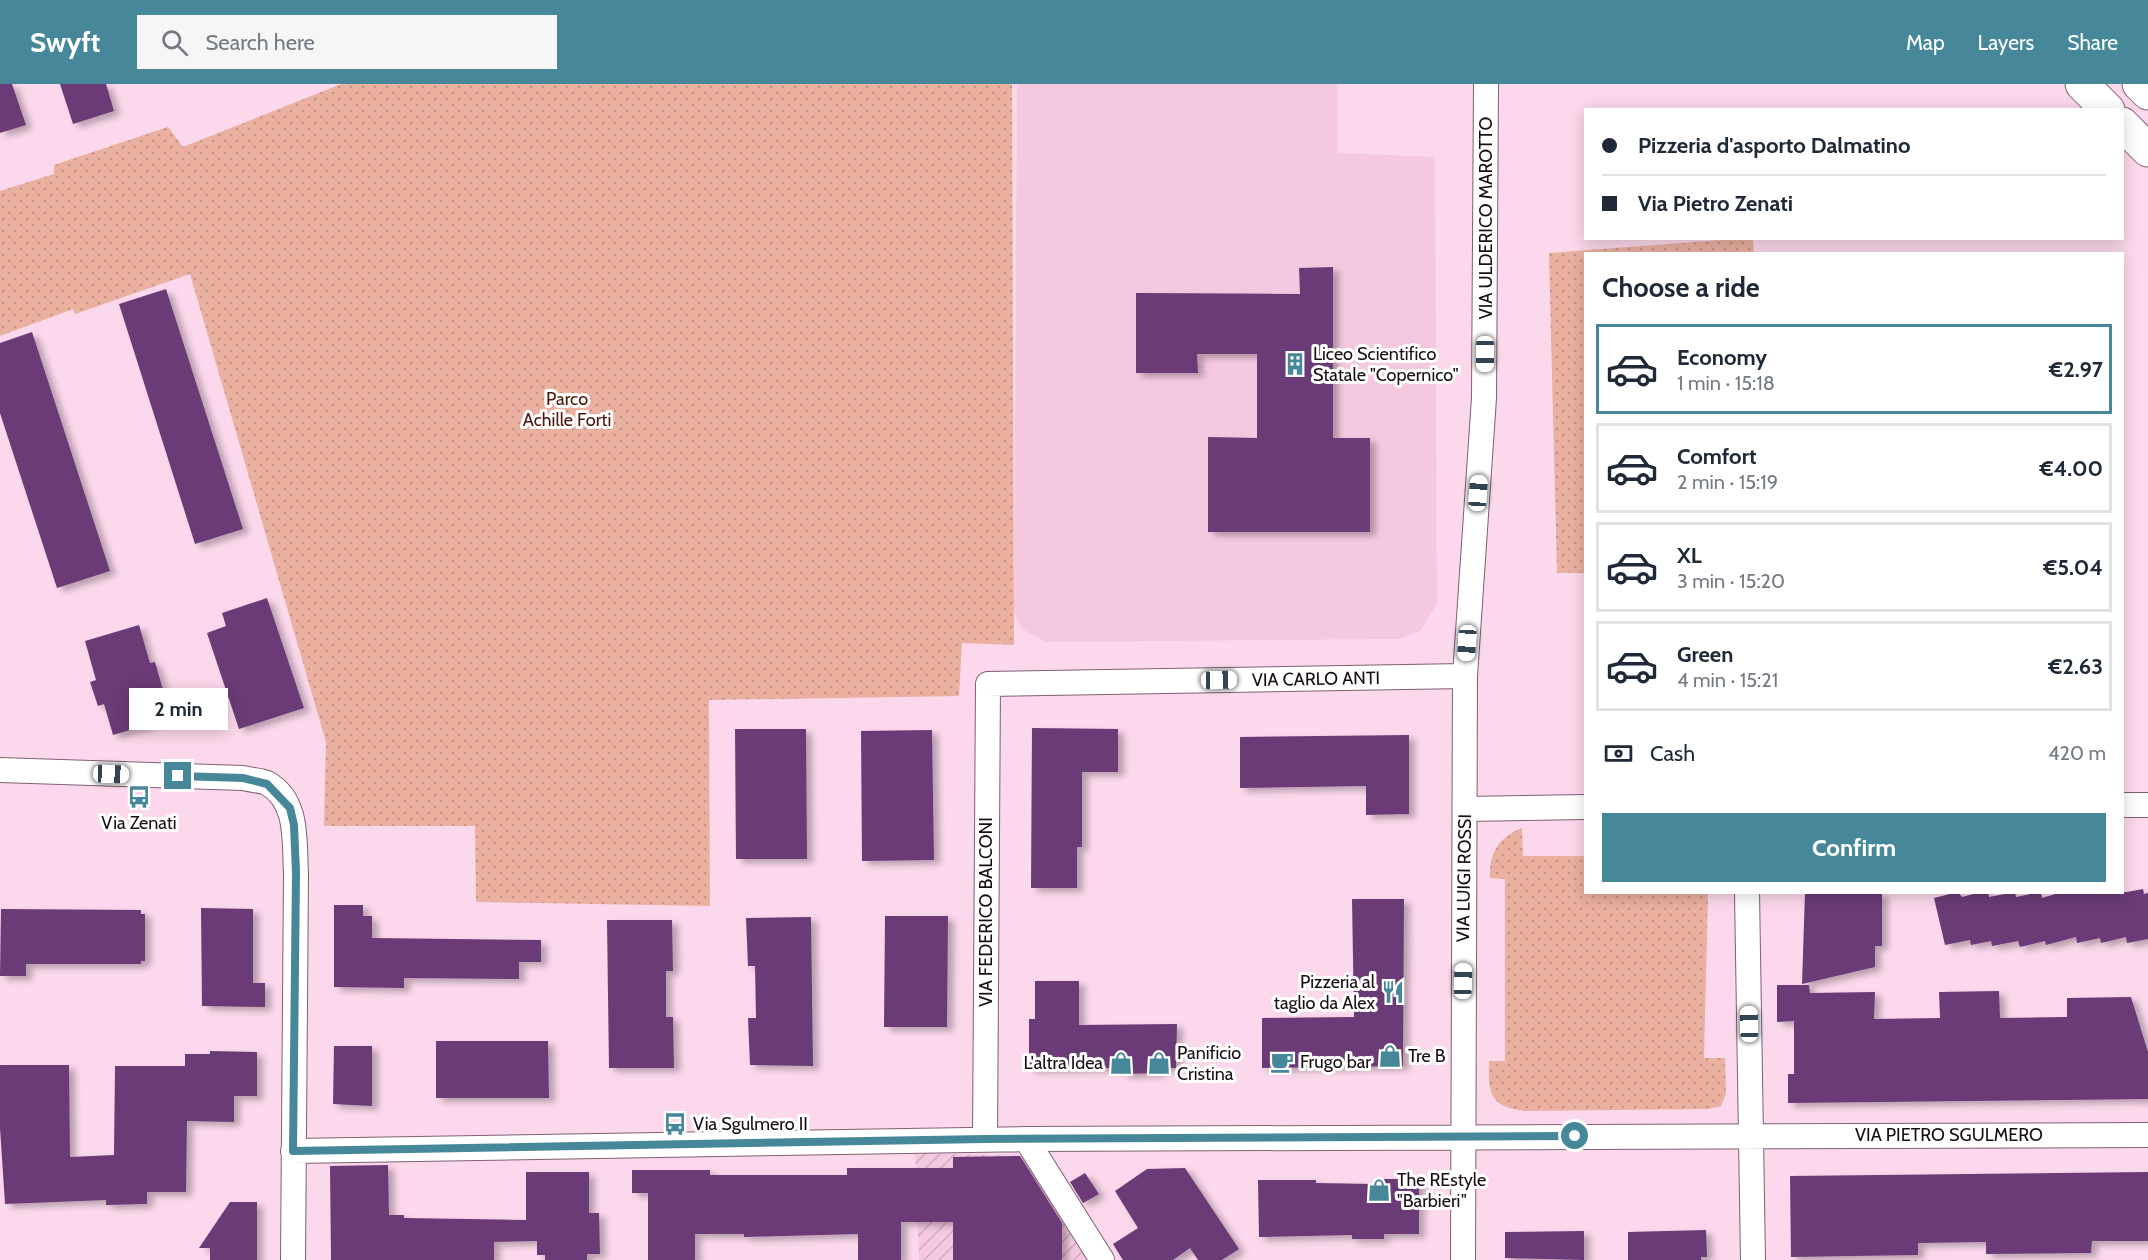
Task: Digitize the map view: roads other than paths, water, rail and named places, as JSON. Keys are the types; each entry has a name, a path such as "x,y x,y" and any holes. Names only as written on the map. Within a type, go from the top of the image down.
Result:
{"highway":[{"path":"2082,84 2106,108"},
{"path":"2139,84 2148,93"},
{"path":"2124,126 2148,150"}],"street":[{"name":"VIA ULDERICO MAROTTO","path":"1465,676 1484,398 1486,84"},
{"name":"VIA CARLO ANTI","path":"988,684 1465,676"},
{"name":"VIA LUIGI ROSSI","path":"1463,1260 1465,676"},
{"name":"VIA FEDERICO BALCONI","path":"985,1139 988,684"},
{"path":"0,770 243,778 267,784 281,796 290,808 294,825 296,873 293,1260"},
{"path":"2124,805 2148,805"},
{"path":"1465,809 1584,807"},
{"path":"1747,894 1753,1260"},
{"name":"VIA PIETRO SGULMERO","path":"293,1151 985,1139 2148,1135"},
{"path":"1026,1139 1101,1260"}],"place":[{"name":"Liceo Scientifico Statale \"Copernico\"","path":"1295,364"},
{"name":"Via Zenati","path":"139,797"},
{"name":"Pizzeria al taglio da Alex","path":"1393,992"},
{"name":"Tre B","path":"1390,1056"},
{"name":"Frugo bar","path":"1282,1062"},
{"name":"L'altra Idea","path":"1121,1063"},
{"name":"Panificio Cristina","path":"1159,1063"},
{"name":"Via Sgulmero II","path":"675,1124"},
{"name":"The REstyle \"Barbieri\"","path":"1379,1190"}],"park label":[{"name":"Parco Achille Forti","path":"567,409"}]}
